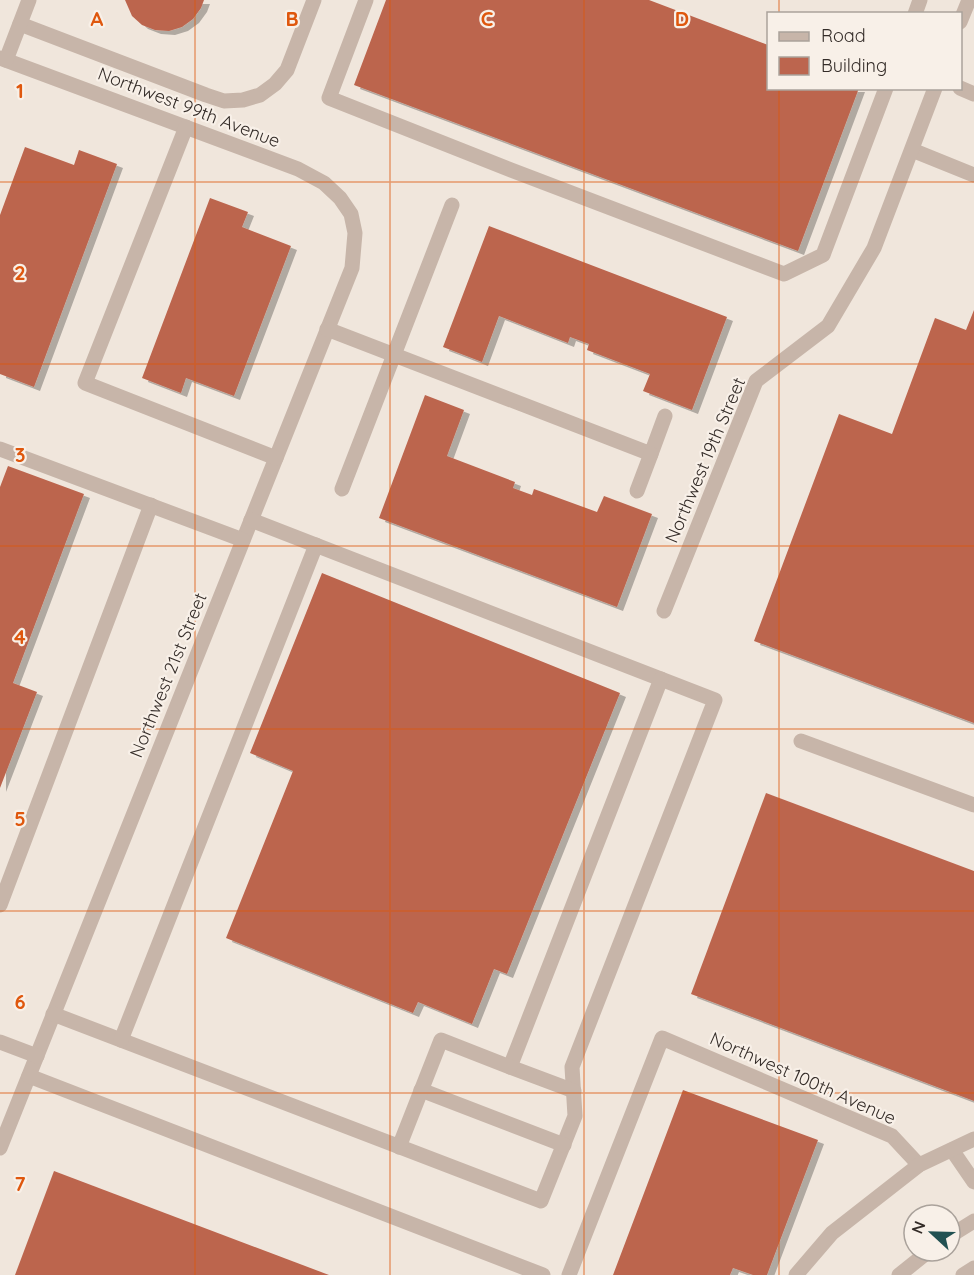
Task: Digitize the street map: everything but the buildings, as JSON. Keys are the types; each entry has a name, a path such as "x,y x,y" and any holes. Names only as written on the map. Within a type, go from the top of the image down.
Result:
{"street":[{"path":"3,59 29,0"},
{"path":"20,24 206,95 224,100 243,100 260,95 275,84 287,70 314,0"},
{"path":"366,0 329,98 784,274 823,255 885,90"},
{"name":"Northwest 99th Avenue","path":"3,59 298,169 324,183 351,214"},
{"name":"Northwest 19th Street","path":"664,612 756,381 828,326 874,248 934,90"},
{"path":"186,127 85,383 276,458"},
{"path":"912,150 974,175"},
{"path":"342,489 452,205"},
{"name":"Northwest 21st Street","path":"0,1148 352,268 355,233 351,214"},
{"path":"327,329 651,454"},
{"path":"637,491 665,416"},
{"path":"0,449 243,540"},
{"path":"0,905 151,505"},
{"path":"53,1014 541,1201 564,1145 575,1116 572,1067 716,700 251,520"},
{"path":"121,1040 316,545"},
{"path":"510,1066 661,679"},
{"path":"801,741 974,805"},
{"name":"Northwest 100th Avenue","path":"569,1275 662,1038 892,1136 920,1165"},
{"path":"399,1147 441,1040 574,1091"},
{"path":"0,1042 37,1056"},
{"path":"29,1076 543,1275"},
{"path":"421,1090 564,1145"},
{"path":"796,1275 832,1233 920,1165 974,1139"},
{"path":"952,1150 974,1182"},
{"path":"899,1275 914,1263"},
{"path":"963,1275 974,1268"}]}
